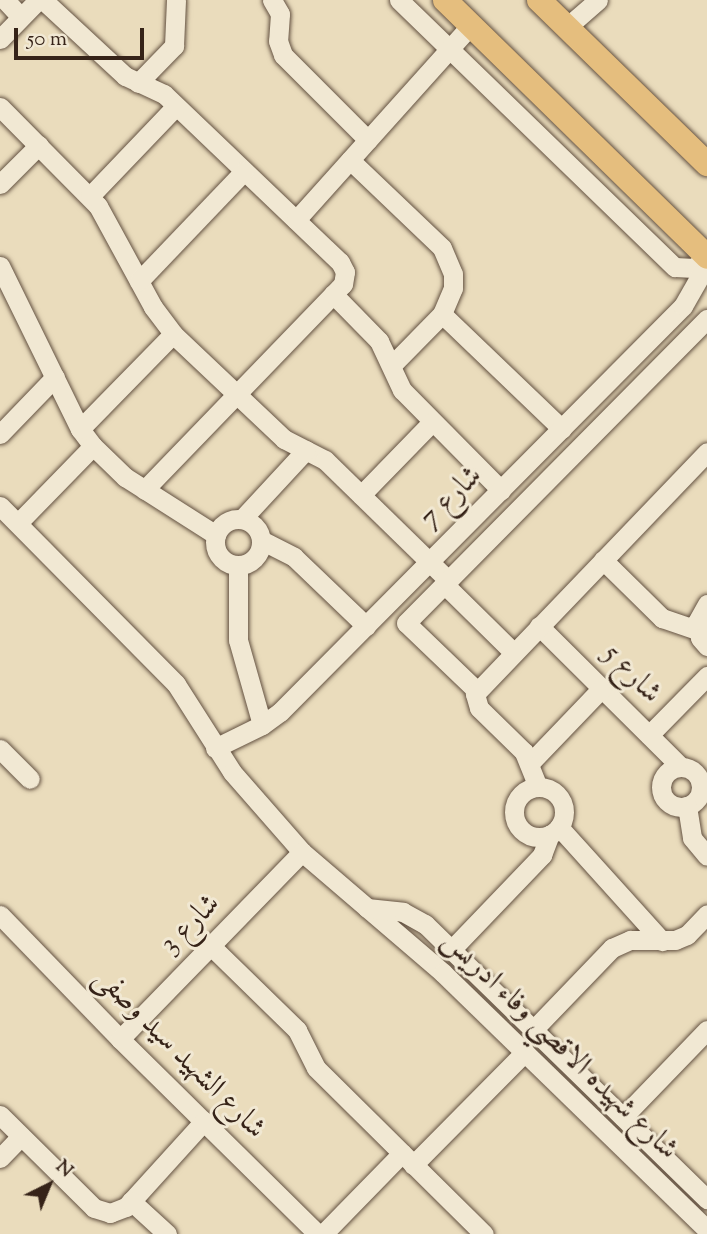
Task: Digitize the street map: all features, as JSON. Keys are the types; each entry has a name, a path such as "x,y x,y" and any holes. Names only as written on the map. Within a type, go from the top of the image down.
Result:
{"main road":[{"path":"445,0 707,256"},
{"path":"539,0 707,164"}],"street":[{"path":"5,0 21,17"},
{"path":"0,39 40,0 125,76 158,90 343,267 343,284 144,490"},
{"path":"138,83 174,46 176,0"},
{"path":"272,0 280,14 278,41 283,55 368,140"},
{"path":"399,0 675,267 694,268 707,256"},
{"path":"566,27 598,0"},
{"path":"296,220 471,25"},
{"path":"90,196 176,106"},
{"path":"0,107 90,196 104,216 159,317 173,334 284,439 326,460 430,562 514,653"},
{"path":"0,184 38,145"},
{"path":"350,160 446,254 453,274 453,288 442,314 392,365"},
{"path":"139,281 244,171"},
{"name":"شارع 7","path":"215,748 262,725 280,712 683,306 707,264"},
{"path":"0,266 80,429 93,446 144,490 216,535 220,555 238,565"},
{"path":"333,295 379,341 402,390 501,490"},
{"path":"442,314 562,429"},
{"name":"شارع 7","path":"477,691 406,623 707,319"},
{"path":"80,429 173,334"},
{"path":"0,434 55,377"},
{"path":"361,495 432,422"},
{"path":"18,523 93,446"},
{"path":"242,519 306,450"},
{"path":"538,787 530,763 520,747 475,702 477,691 707,452"},
{"name":"شارع شهيده الاقصي وفاء ادريس","path":"0,506 176,684 215,748 248,792 302,852 443,973 707,1230"},
{"path":"216,535 229,520 242,519 255,526 261,540 258,554 238,565"},
{"path":"467,524 486,542"},
{"path":"261,540 294,557 366,626"},
{"path":"603,559 662,618 702,638"},
{"path":"238,565 238,640 262,725"},
{"path":"702,638 699,614 707,604"},
{"name":"شارع 5","path":"539,626 680,766"},
{"path":"649,735 707,676"},
{"path":"530,763 602,688"},
{"path":"0,749 30,779"},
{"path":"698,799 673,805 661,790 668,771 680,766 698,775 698,799 692,838 707,856"},
{"path":"451,950 542,855 564,814 561,800 552,790 538,787 519,797 514,818 529,835 555,830"},
{"path":"555,830 662,941"},
{"name":"شارع 3","path":"120,1039 302,852"},
{"name":"شارع شهيده الاقصي وفاء ادريس","path":"367,908 415,917 707,1199"},
{"path":"533,1030 612,948 631,940 675,940 687,935 707,914"},
{"name":"شارع الشهيد سيد وصفى","path":"0,915 120,1039 320,1234"},
{"path":"212,947 297,1030 316,1068 484,1234"},
{"path":"623,1117 703,1042"},
{"path":"320,1234 525,1052"},
{"path":"564,1090 579,1074"},
{"path":"0,1115 94,1208 110,1213 126,1207 204,1121"},
{"path":"0,1158 21,1136"},
{"path":"131,1201 167,1234"}]}
